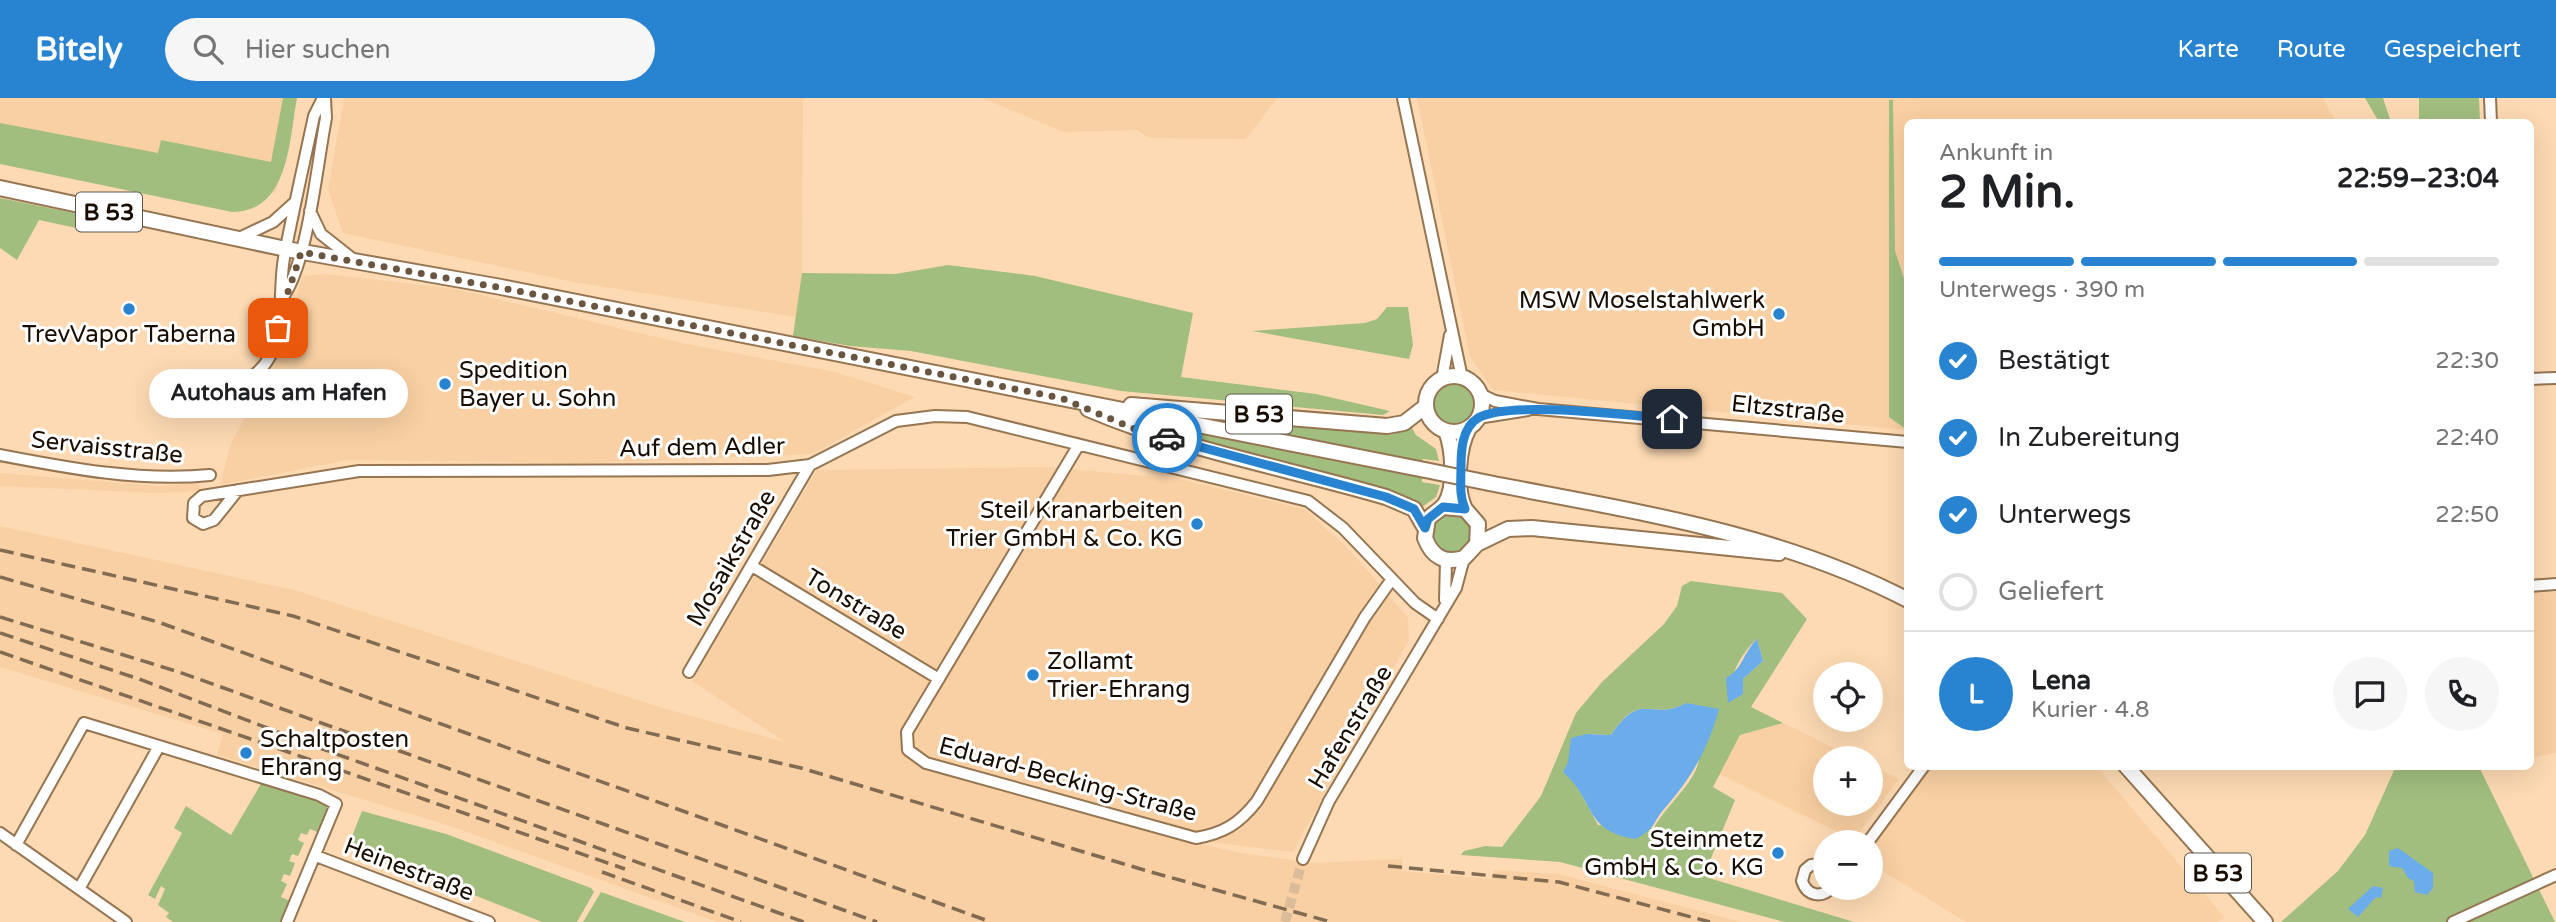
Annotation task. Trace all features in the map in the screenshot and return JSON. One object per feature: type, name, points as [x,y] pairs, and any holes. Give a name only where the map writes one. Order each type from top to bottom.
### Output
[{"type":"main road","name":"B 53","points":[[0,188],[301,252],[1084,402],[1698,524],[1807,556],[1904,598]]},
{"type":"main road","points":[[1442,379],[1462,378],[1476,387],[1480,394],[1482,406],[1461,447],[1461,500],[1478,524],[1477,544]]},
{"type":"main road","name":"B 53","points":[[1084,402],[1174,406],[1387,426],[1404,424],[1426,406],[1430,390],[1442,379]]},
{"type":"main road","name":"B 53","points":[[1061,398],[1135,429],[1386,497],[1414,509],[1425,528],[1429,548],[1446,560]]},
{"type":"main road","points":[[1426,406],[1432,421],[1446,431],[1457,432],[1473,423]]},
{"type":"main road","points":[[1425,528],[1428,519],[1443,507],[1450,492],[1451,475],[1446,431]]},
{"type":"main road","points":[[1443,507],[1465,509]]},
{"type":"main road","points":[[1446,560],[1464,558],[1477,544],[1508,529],[1532,528],[1807,556]]},
{"type":"main road","name":"B 53","points":[[2129,770],[2240,898],[2265,922]]},
{"type":"street","points":[[284,297],[282,272],[286,249],[314,116],[324,98]]},
{"type":"street","points":[[254,374],[261,369],[273,345],[284,297],[295,278],[326,118],[324,98]]},
{"type":"street","points":[[1403,98],[1462,378]]},
{"type":"street","points":[[2490,98],[2491,119]]},
{"type":"street","points":[[237,239],[273,222],[296,201]]},
{"type":"street","points":[[309,208],[321,234],[356,261]]},
{"type":"street","points":[[1442,379],[1451,332]]},
{"type":"street","points":[[2534,379],[2556,379]]},
{"type":"street","name":"Eltzstraße","points":[[1480,394],[1495,401],[1538,409],[1904,442]]},
{"type":"street","name":"Eltzstraße","points":[[1473,423],[1538,409]]},
{"type":"street","name":"Auf dem Adler","points":[[238,490],[359,471],[768,470],[810,465],[896,421],[935,416],[967,417],[1308,501],[1343,528],[1415,603],[1438,619]]},
{"type":"street","name":"Eduard-Becking-Straße","points":[[1079,446],[907,732],[908,750],[916,758],[1196,838],[1222,834],[1243,818],[1257,801],[1365,617],[1392,579]]},
{"type":"street","name":"Servaisstraße","points":[[0,455],[64,467],[178,478],[210,475]]},
{"type":"street","name":"Mosaikstraße","points":[[689,672],[810,465]]},
{"type":"street","name":"Hafenstraße","points":[[1303,859],[1329,802],[1456,588],[1464,558]]},
{"type":"street","name":"Hafenstraße","points":[[1438,619],[1447,595],[1446,560]]},
{"type":"street","name":"Tonstraße","points":[[751,566],[939,679]]},
{"type":"street","points":[[2534,586],[2556,584]]},
{"type":"street","points":[[16,845],[83,723],[319,795],[336,804],[290,921]]},
{"type":"street","points":[[79,889],[158,748]]},
{"type":"street","points":[[1877,830],[1921,770]]},
{"type":"street","points":[[0,834],[126,922]]},
{"type":"street","name":"Heinestraße","points":[[316,856],[489,922]]},
{"type":"street","points":[[1813,864],[1805,870],[1802,881],[1808,891],[1813,894]]},
{"type":"street","points":[[2453,922],[2556,875]]},
{"type":"shaded area","points":[[0,98],[293,98],[276,192],[242,207],[0,157]]},
{"type":"shaded area","points":[[344,98],[807,98],[803,99],[802,273],[796,317],[573,282],[343,233],[328,190]]},
{"type":"shaded area","points":[[982,98],[1277,98],[1246,139],[1149,138],[1137,130],[1064,132]]},
{"type":"shaded area","points":[[1417,98],[2323,98],[2334,119],[1904,119],[1904,430],[1493,390],[1470,357]]},
{"type":"shaded area","points":[[326,274],[456,289],[677,342],[835,372],[915,397],[813,454],[592,463],[348,460],[220,485],[230,446],[270,370],[303,276]]},
{"type":"shaded area","points":[[1047,467],[1179,479],[1304,509],[1349,549],[1408,618],[1409,640],[1293,852],[1162,836],[1242,853],[1311,863],[1402,859],[1403,871],[1491,879],[1494,870],[1558,874],[1742,922],[717,922],[450,826],[217,755],[223,734],[0,667],[0,526],[298,591],[666,709],[785,742],[692,681],[817,470]]},
{"type":"shaded area","points":[[0,473],[160,486],[199,483],[200,491],[158,493],[0,486]]},
{"type":"shaded area","points":[[2556,592],[2556,753],[2534,757],[2534,593]]},
{"type":"shaded area","points":[[1783,723],[1830,746],[1813,746],[1813,816],[1872,816],[1861,830],[1834,830],[1719,774],[1740,735]]},
{"type":"shaded area","points":[[1929,770],[2100,770],[2225,918],[2218,922],[1966,922],[1883,871],[1883,833]]},
{"type":"shaded area","points":[[1883,772],[1899,779],[1883,801]]},
{"type":"green space","points":[[283,98],[297,98],[283,171],[276,187],[265,200],[251,209],[232,212],[0,164],[0,123],[158,153],[161,140],[271,162]]},
{"type":"green space","points":[[2365,98],[2383,98],[2390,119],[2377,119]]},
{"type":"green space","points":[[2419,98],[2479,98],[2480,119],[2419,119]]},
{"type":"green space","points":[[1889,100],[1893,100],[1895,251],[1904,278],[1904,428],[1889,417]]},
{"type":"green space","points":[[0,198],[89,216],[86,230],[39,220],[17,260],[0,248]]},
{"type":"green space","points":[[948,265],[1035,276],[1193,313],[1181,377],[1316,394],[1390,411],[1383,415],[1121,391],[911,351],[850,346],[793,336],[802,273],[895,274]]},
{"type":"green space","points":[[1387,307],[1408,307],[1413,345],[1409,359],[1252,331],[1365,323],[1377,319]]},
{"type":"green space","points":[[1453,384],[1468,390],[1474,405],[1468,420],[1453,426],[1438,420],[1432,405],[1438,390]]},
{"type":"green space","points":[[1166,413],[1411,426],[1416,435],[1436,449],[1439,461],[1423,459],[1422,462]]},
{"type":"green space","points":[[1143,421],[1422,478],[1422,482],[1440,485],[1436,497],[1419,509],[1143,425]]},
{"type":"green space","points":[[1452,513],[1460,514],[1466,519],[1471,525],[1471,541],[1466,547],[1460,552],[1452,553],[1444,552],[1438,547],[1433,541],[1432,533],[1433,525],[1438,519],[1444,514]]},
{"type":"green space","points":[[1691,581],[1782,593],[1807,619],[1751,707],[1783,723],[1740,735],[1713,787],[1735,800],[1709,863],[1712,865],[1709,878],[1854,922],[1785,922],[1560,862],[1461,855],[1464,851],[1485,846],[1502,847],[1541,796],[1576,713],[1602,682],[1664,624],[1677,606],[1682,586]],"holes":[[[1757,639],[1763,661],[1743,679],[1728,702],[1736,668]],[[1686,703],[1699,752],[1697,767],[1687,785],[1654,828],[1598,825],[1574,781],[1563,772],[1587,734],[1611,735],[1622,721],[1639,709],[1663,710]]]},
{"type":"green space","points":[[2394,770],[2480,770],[2555,922],[2281,922],[2338,871],[2365,835]]},
{"type":"green space","points":[[262,782],[323,800],[328,810],[320,833],[310,829],[307,835],[301,833],[298,840],[304,843],[298,856],[292,854],[289,861],[295,863],[290,876],[284,874],[281,881],[287,884],[281,897],[292,902],[283,922],[173,922],[166,917],[169,913],[158,905],[165,889],[161,886],[155,899],[148,895],[182,833],[174,828],[186,806],[231,835]]},
{"type":"green space","points":[[362,811],[446,834],[591,888],[594,892],[577,922],[542,922],[441,882],[378,862],[370,854],[349,844]]},
{"type":"green space","points":[[601,892],[685,922],[583,922]]},
{"type":"water","points":[[1757,639],[1763,661],[1743,679],[1743,694],[1728,703],[1726,678],[1736,670]]},
{"type":"water","points":[[1686,703],[1719,709],[1710,737],[1691,774],[1643,835],[1636,839],[1607,829],[1598,822],[1581,794],[1563,772],[1568,762],[1571,738],[1587,734],[1611,735],[1622,721],[1639,709],[1663,710]]},
{"type":"water","points":[[2398,848],[2433,873],[2433,888],[2427,895],[2415,892],[2414,881],[2408,878],[2402,868],[2389,866],[2389,851]]},
{"type":"water","points":[[2373,886],[2383,888],[2381,898],[2376,897],[2358,917],[2348,909]]},
{"type":"tunnel","points":[[1285,922],[1303,859]]},
{"type":"railway","points":[[0,550],[293,616],[627,728],[801,768],[1151,872],[1331,922]]},
{"type":"railway","points":[[0,577],[158,622],[991,922]]},
{"type":"railway","points":[[0,617],[179,672],[877,922]]},
{"type":"railway","points":[[0,633],[139,679],[317,747],[804,922]]},
{"type":"railway","points":[[0,652],[625,869]]},
{"type":"railway","points":[[1388,866],[1559,882],[1710,922]]},
{"type":"railway","points":[[602,872],[741,922]]},
{"type":"way so far","points":[[278,328],[284,297],[295,278],[301,252],[502,288],[1061,398],[1135,429],[1167,438]]},
{"type":"place","name":"TrevVapor Taberna","points":[[129,309]]},
{"type":"place","name":"MSW Moselstahlwerk GmbH","points":[[1779,314]]},
{"type":"place","name":"Autohaus am Hafen","points":[[278,328]]},
{"type":"place","name":"Spedition Bayer u. Sohn","points":[[445,384]]},
{"type":"place","name":"Steil Kranarbeiten Trier GmbH & Co. KG","points":[[1197,524]]},
{"type":"place","name":"Zollamt Trier-Ehrang","points":[[1033,675]]},
{"type":"place","name":"Schaltposten Ehrang","points":[[246,753]]},
{"type":"place","name":"Steinmetz GmbH & Co. KG","points":[[1778,853]]},
{"type":"route","points":[[1167,438],[1386,497],[1414,509],[1419,513],[1425,528],[1428,519],[1443,507],[1465,509],[1461,500],[1461,447],[1464,436],[1478,418],[1538,409],[1672,419]]}]
